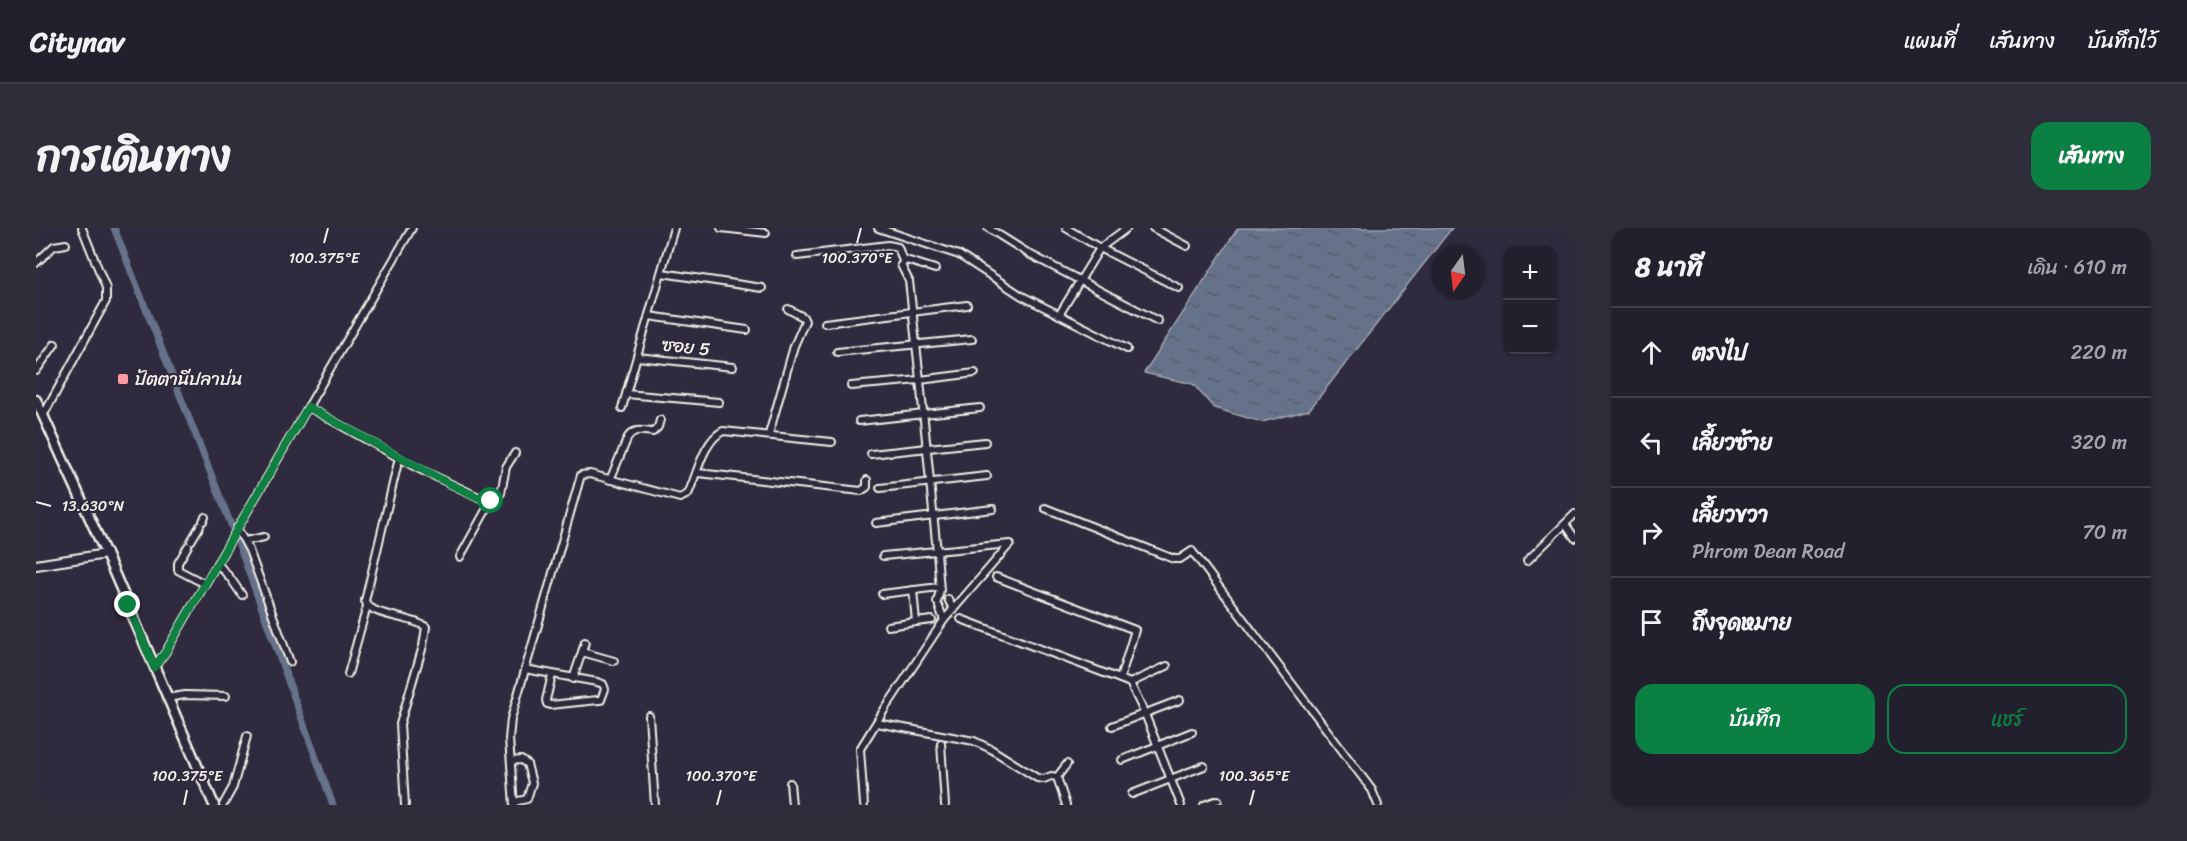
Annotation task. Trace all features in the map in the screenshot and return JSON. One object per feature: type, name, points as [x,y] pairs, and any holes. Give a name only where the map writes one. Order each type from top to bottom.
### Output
[{"type":"main road","points":[[36,400],[106,554],[214,805]]},
{"type":"street","points":[[43,416],[106,301],[106,288],[82,228]]},
{"type":"street","points":[[154,667],[165,653],[412,228]]},
{"type":"street","points":[[622,408],[674,228]]},
{"type":"street","points":[[721,228],[766,233]]},
{"type":"street","points":[[878,228],[959,255],[1001,284],[1127,349]]},
{"type":"street","points":[[988,228],[1080,281],[1158,321]]},
{"type":"street","points":[[1000,236],[1004,228]]},
{"type":"street","points":[[1066,228],[1179,288]]},
{"type":"street","points":[[1059,315],[1100,248],[1127,228]]},
{"type":"street","points":[[1153,228],[1187,246]]},
{"type":"street","points":[[36,263],[54,246],[66,244]]},
{"type":"street","points":[[797,256],[888,246],[898,248],[903,261],[902,269],[909,280],[943,592],[953,609]]},
{"type":"street","points":[[903,261],[912,261],[935,269]]},
{"type":"street","points":[[662,273],[762,288]]},
{"type":"street","points":[[825,323],[967,305]]},
{"type":"street","points":[[769,434],[794,346],[805,321],[803,317],[788,309]]},
{"type":"street","points":[[649,316],[747,330]]},
{"type":"street","points":[[837,352],[972,339]]},
{"type":"street","points":[[36,371],[55,344]]},
{"type":"street","name":"ซอย 5","points":[[637,357],[733,367]]},
{"type":"street","points":[[850,386],[975,373]]},
{"type":"street","points":[[626,394],[719,402]]},
{"type":"street","points":[[308,407],[399,458],[477,497],[491,501]]},
{"type":"street","points":[[859,421],[980,408]]},
{"type":"street","points":[[610,480],[632,432],[636,430],[654,432],[660,420]]},
{"type":"street","points":[[511,761],[521,760],[527,764],[532,783],[529,802],[514,803],[509,739],[511,719],[579,479],[584,473],[680,498],[688,494],[709,444],[715,435],[723,431],[832,442]]},
{"type":"street","points":[[871,454],[985,441]]},
{"type":"street","points":[[460,557],[491,501],[501,493],[506,467],[515,453]]},
{"type":"street","points":[[348,675],[367,606],[365,601],[399,458]]},
{"type":"street","points":[[698,473],[861,491],[867,487],[867,480]]},
{"type":"street","points":[[880,488],[987,476]]},
{"type":"street","points":[[1045,508],[1174,559],[1180,559],[1191,551],[1372,789],[1378,805]]},
{"type":"street","points":[[876,523],[993,509]]},
{"type":"street","points":[[1527,561],[1575,514]]},
{"type":"street","points":[[203,521],[178,563],[178,570],[205,584]]},
{"type":"street","points":[[1565,524],[1575,538]]},
{"type":"street","points":[[236,530],[245,541],[290,662]]},
{"type":"street","points":[[245,541],[264,537]]},
{"type":"street","points":[[864,805],[860,749],[944,620],[1010,544],[883,556]]},
{"type":"street","points":[[36,565],[106,554]]},
{"type":"street","points":[[217,563],[242,596]]},
{"type":"street","points":[[996,577],[1135,630],[1120,679]]},
{"type":"street","points":[[882,594],[913,590],[943,592]]},
{"type":"street","points":[[913,590],[916,622]]},
{"type":"street","points":[[943,592],[938,605],[944,620]]},
{"type":"street","points":[[367,606],[370,609],[426,627],[423,646],[400,724],[405,805]]},
{"type":"street","points":[[961,619],[1130,683],[1145,714],[1180,805]]},
{"type":"street","points":[[888,626],[932,621]]},
{"type":"street","points":[[573,679],[585,642]]},
{"type":"street","points":[[582,652],[614,661]]},
{"type":"street","points":[[1130,683],[1167,666]]},
{"type":"street","points":[[525,669],[603,684],[604,695],[601,700],[547,704],[552,675]]},
{"type":"street","points":[[167,698],[185,695],[226,696]]},
{"type":"street","points":[[1113,726],[1180,699]]},
{"type":"street","points":[[649,716],[655,805]]},
{"type":"street","points":[[877,723],[974,741],[1037,778],[1044,780],[1051,776],[1057,777]]},
{"type":"street","points":[[1122,760],[1192,732]]},
{"type":"street","points":[[223,805],[233,787],[247,736]]},
{"type":"street","points":[[941,743],[945,805]]},
{"type":"street","points":[[1057,777],[1067,764]]},
{"type":"street","points":[[1132,794],[1204,766]]},
{"type":"street","points":[[1057,777],[1066,805]]},
{"type":"street","points":[[790,783],[792,805]]},
{"type":"street","points":[[1204,805],[1218,800]]},
{"type":"water","points":[[1238,228],[1452,228],[1438,246],[1431,246],[1431,255],[1309,410],[1262,422],[1214,408],[1193,384],[1144,373]]},
{"type":"waterway","points":[[114,228],[239,545],[333,805]]},
{"type":"place","name":"ปัตตานีปลาบ่น","points":[[123,379]]},
{"type":"route","points":[[128,605],[154,667],[165,653],[308,407],[415,467],[477,497],[491,501]]}]
